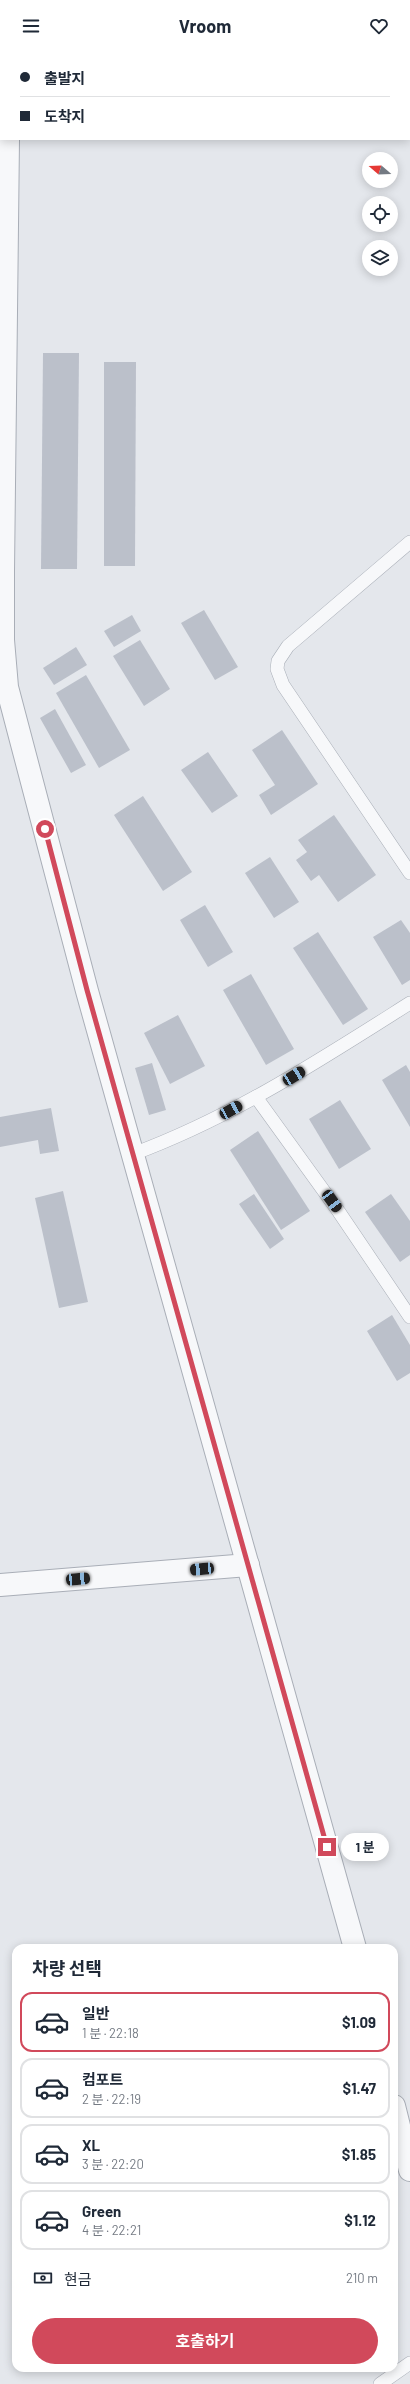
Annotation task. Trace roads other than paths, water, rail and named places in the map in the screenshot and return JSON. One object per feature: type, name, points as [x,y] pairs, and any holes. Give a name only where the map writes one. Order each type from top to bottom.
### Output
[{"type":"street","points":[[8,140],[3,571],[3,640],[7,687],[87,990],[354,1944]]},
{"type":"street","points":[[0,1585],[248,1565]]},
{"type":"street","points":[[398,2122],[410,2170]]},
{"type":"lane","points":[[410,542],[288,646],[278,661],[277,669],[283,685],[314,734],[410,873]]},
{"type":"lane","points":[[133,1154],[192,1131],[256,1097],[294,1076],[410,1003]]},
{"type":"lane","points":[[256,1097],[339,1212],[410,1317]]},
{"type":"lane","points":[[398,2371],[410,2363]]},
{"type":"lane","points":[[380,2384],[397,2372]]}]
